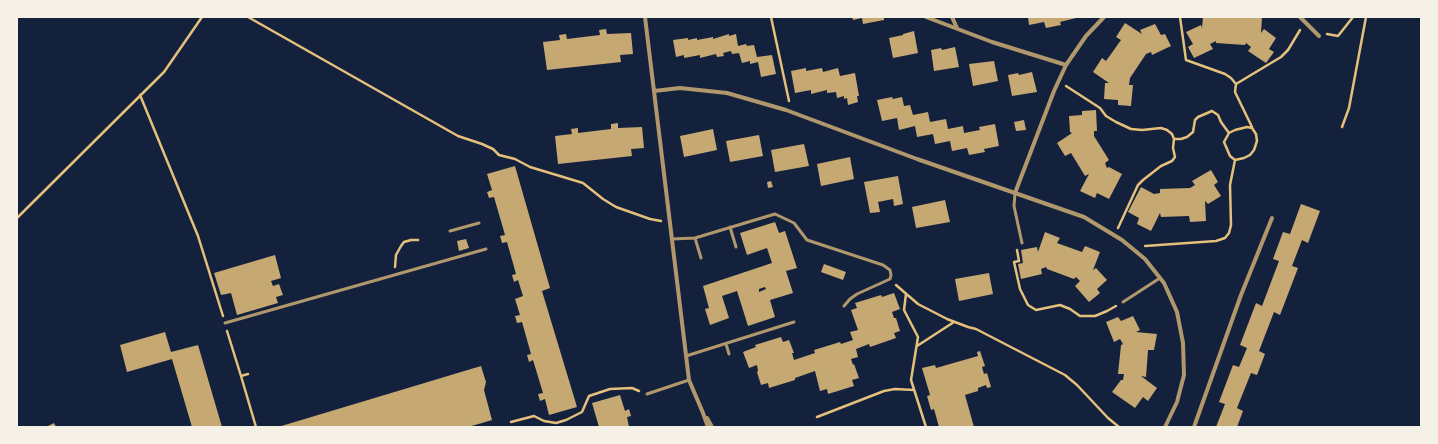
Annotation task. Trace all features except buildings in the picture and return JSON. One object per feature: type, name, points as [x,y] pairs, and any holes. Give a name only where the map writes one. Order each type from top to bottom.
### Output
[{"type":"street","points":[[645,17],[689,380],[708,427]]},
{"type":"street","points":[[926,17],[992,42],[1066,65]]},
{"type":"street","points":[[952,17],[957,28]]},
{"type":"street","points":[[1015,193],[1058,81],[1066,65],[1086,36],[1104,17]]},
{"type":"street","points":[[1300,17],[1319,36]]},
{"type":"street","points":[[654,91],[680,88],[727,93],[791,111],[917,159],[1084,217],[1114,235],[1145,259],[1164,283],[1177,312],[1183,343],[1184,375],[1177,402],[1165,427]]},
{"type":"street","points":[[1194,427],[1272,218]]},
{"type":"street","points":[[703,413],[712,427]]},
{"type":"lane","points":[[1015,193],[1014,206],[1022,243]]},
{"type":"lane","points":[[672,239],[695,238],[775,214],[794,223],[806,240],[883,265],[890,270],[892,275],[890,279],[857,294],[844,306]]},
{"type":"lane","points":[[450,231],[478,223]]},
{"type":"lane","points":[[730,227],[736,247]]},
{"type":"lane","points":[[695,238],[701,258]]},
{"type":"lane","points":[[225,323],[486,249]]},
{"type":"lane","points":[[1123,302],[1160,278]]},
{"type":"lane","points":[[686,356],[794,322]]},
{"type":"lane","points":[[726,344],[729,354]]},
{"type":"lane","points":[[647,394],[689,380]]},
{"type":"path","points":[[17,218],[164,72],[202,17]]},
{"type":"path","points":[[248,17],[458,136],[482,144],[493,149],[499,155],[514,159],[530,167],[583,183],[616,207],[650,219],[659,221],[670,220]]},
{"type":"path","points":[[771,17],[791,111]]},
{"type":"path","points":[[1180,17],[1186,60],[1231,78],[1236,84],[1235,92],[1256,134],[1254,150],[1250,155],[1235,160]]},
{"type":"path","points":[[1319,36],[1329,34],[1338,36],[1353,17]]},
{"type":"path","points":[[1342,127],[1349,108],[1366,17]]},
{"type":"path","points":[[1236,84],[1281,57],[1288,50],[1305,22]]},
{"type":"path","points":[[1058,81],[1086,98],[1100,108],[1106,116],[1123,126],[1137,129],[1161,128],[1167,130],[1174,138],[1173,148],[1175,157],[1172,161],[1162,166],[1138,185],[1114,235]]},
{"type":"path","points":[[140,95],[198,236],[256,427]]},
{"type":"path","points":[[1174,138],[1187,137],[1193,132],[1195,120],[1198,117],[1212,111],[1218,115],[1229,133]]},
{"type":"path","points":[[1235,160],[1230,156],[1224,142],[1229,133],[1241,128],[1252,128]]},
{"type":"path","points":[[1131,248],[1216,241],[1225,238],[1229,233],[1231,225],[1230,185],[1235,160]]},
{"type":"path","points":[[396,274],[395,260],[397,251],[404,242],[418,240]]},
{"type":"path","points":[[1022,243],[1016,247],[1019,261],[1014,262],[1023,294],[1028,305],[1036,310],[1060,305],[1070,309],[1080,316],[1095,316],[1123,302]]},
{"type":"path","points":[[890,279],[918,304],[954,322],[976,329],[1065,375],[1119,427]]},
{"type":"path","points":[[906,294],[904,310],[918,337],[911,380],[926,427]]},
{"type":"path","points":[[916,346],[954,322]]},
{"type":"path","points":[[241,376],[248,374]]},
{"type":"path","points":[[511,422],[534,416],[544,421],[556,423],[566,420],[582,412],[590,396],[610,389],[632,388],[647,394]]},
{"type":"path","points":[[817,417],[884,391],[895,389],[914,390]]}]
